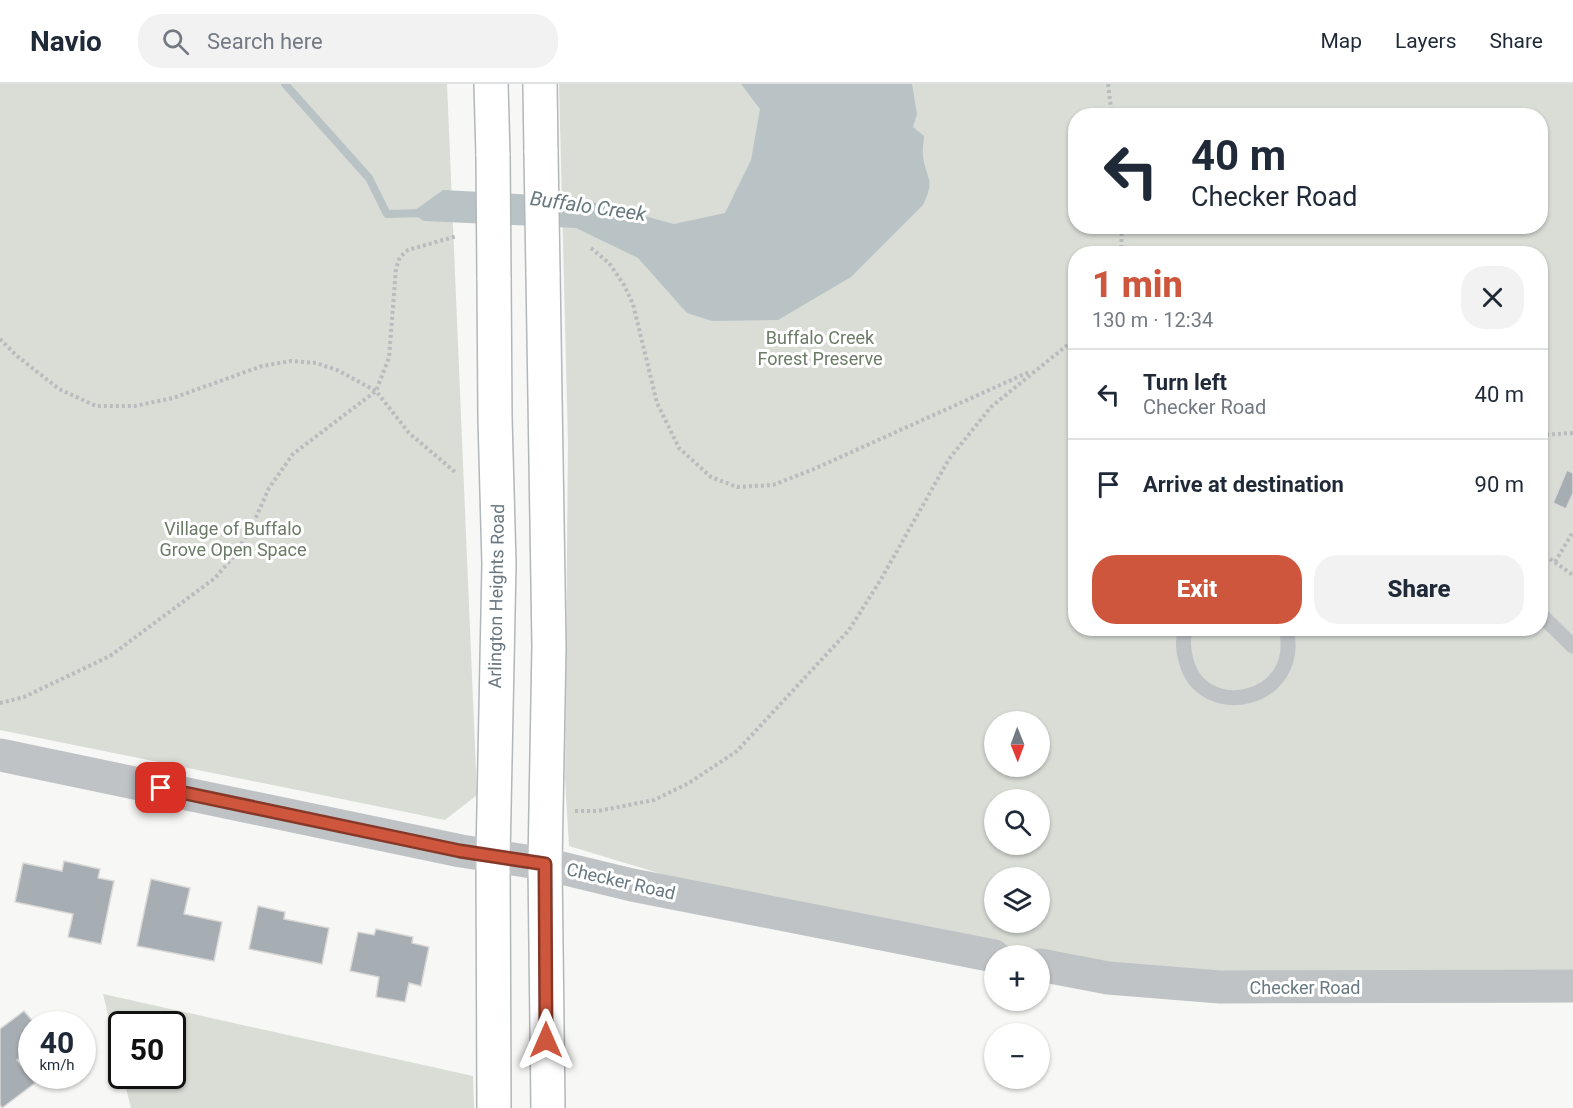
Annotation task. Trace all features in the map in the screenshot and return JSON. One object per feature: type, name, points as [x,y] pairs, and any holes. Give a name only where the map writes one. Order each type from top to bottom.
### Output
[{"type":"main road","name":"Arlington Heights Road","points":[[491,84],[499,564],[493,857],[494,1108]]},
{"type":"main road","points":[[540,84],[549,646],[545,864],[548,1108]]},
{"type":"street","name":"Checker Road","points":[[0,755],[493,857],[545,864],[643,887],[984,954]]},
{"type":"street","name":"Checker Road","points":[[1050,967],[1108,978],[1220,987],[1573,986]]},
{"type":"lane","points":[[1548,622],[1573,646]]},
{"type":"lane","points":[[1185,636],[1183,649],[1187,666],[1196,681],[1210,692],[1227,698],[1242,698],[1257,694],[1270,686],[1281,674],[1287,660],[1287,636]]},
{"type":"path","points":[[1109,87],[1111,108]]},
{"type":"path","points":[[0,703],[24,697],[110,656],[215,578],[235,555],[253,524],[269,488],[293,454],[376,392],[389,358],[396,268],[400,257],[408,250],[457,236]]},
{"type":"path","points":[[591,248],[609,263],[624,285],[633,304],[657,402],[679,447],[711,477],[737,487],[773,485],[814,469],[1035,370]]},
{"type":"path","points":[[0,339],[17,356],[59,389],[96,406],[135,406],[173,398],[262,366],[291,361],[316,363],[337,370],[376,392],[409,433],[455,472]]},
{"type":"path","points":[[572,811],[598,811],[654,800],[689,783],[737,751],[849,630],[880,581],[949,459],[990,407],[1068,344]]},
{"type":"path","points":[[1548,435],[1573,433]]},
{"type":"path","points":[[1555,562],[1573,532]]},
{"type":"path","points":[[1548,557],[1573,575]]},
{"type":"green space","name":"Village of Buffalo Grove Open Space","points":[[0,84],[447,84],[477,795],[445,820],[0,730]]},
{"type":"green space","name":"Buffalo Creek Forest Preserve","points":[[559,84],[1573,84],[1573,973],[1275,975],[1062,959],[1050,957],[1050,945],[992,945],[711,889],[569,846],[565,779],[568,442]]},
{"type":"green space","points":[[103,994],[180,1011],[108,1011],[108,1015]]},
{"type":"green space","points":[[186,1012],[473,1076],[474,1108],[131,1108],[126,1089],[186,1089]]},
{"type":"water","points":[[741,84],[912,84],[917,114],[913,127],[924,136],[924,164],[930,184],[923,205],[851,277],[778,320],[712,321],[687,313],[638,258],[576,228],[424,221],[411,213],[443,190],[574,197],[674,224],[725,213],[751,160],[760,109]]},
{"type":"building","points":[[1567,470],[1573,473],[1573,493],[1566,509],[1553,503]]},
{"type":"building","points":[[64,861],[100,869],[98,878],[114,881],[101,944],[68,937],[73,914],[15,902],[23,863],[62,871]]},
{"type":"building","points":[[151,879],[190,888],[184,914],[222,922],[214,961],[137,946]]},
{"type":"building","points":[[258,906],[285,912],[284,919],[329,928],[322,964],[249,949]]},
{"type":"building","points":[[376,929],[413,937],[412,943],[429,947],[421,986],[409,983],[405,1002],[376,997],[379,977],[350,971],[358,932],[374,935]]},
{"type":"building","points":[[18,1016],[18,1089],[27,1089],[2,1108],[0,1105],[0,1029]]},
{"type":"waterway","name":"Buffalo Creek","points":[[285,84],[369,178],[387,214],[421,213]]},
{"type":"route","points":[[161,788],[460,851],[545,864],[546,1040]]}]
